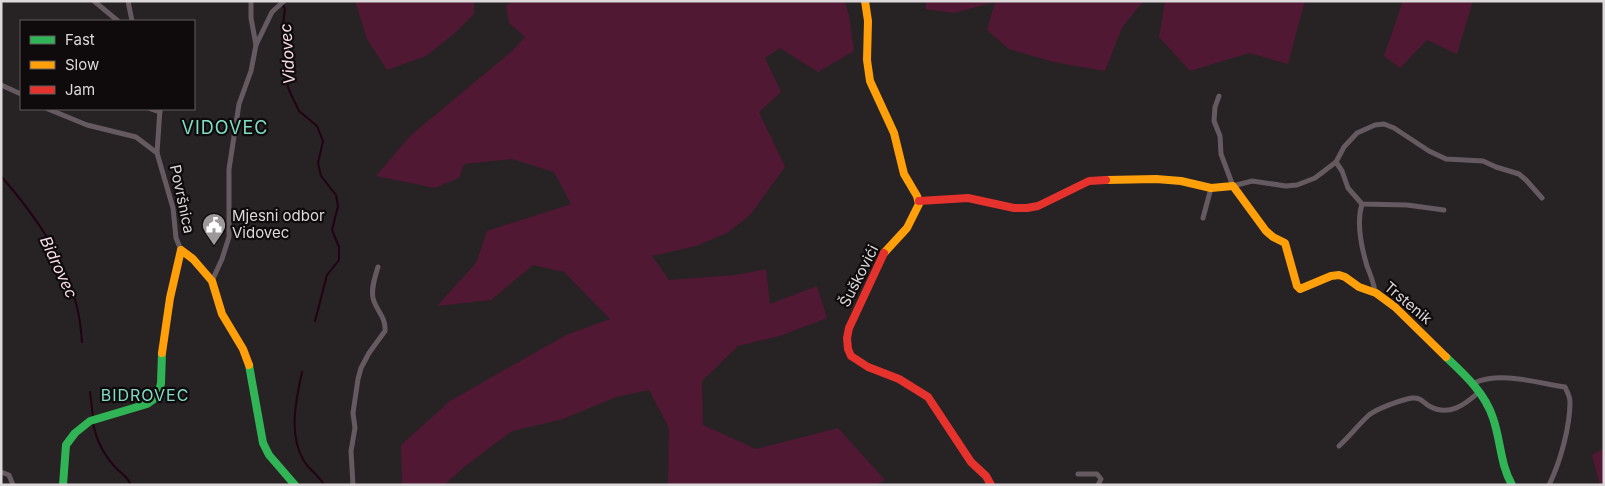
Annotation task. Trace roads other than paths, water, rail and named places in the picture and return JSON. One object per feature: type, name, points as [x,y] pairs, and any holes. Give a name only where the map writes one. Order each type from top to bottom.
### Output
[{"type":"street","points":[[94,1],[117,20]]},
{"type":"street","points":[[128,1],[132,20]]},
{"type":"street","points":[[250,1],[256,45]]},
{"type":"street","points":[[865,1],[868,30],[866,62],[870,80],[894,134],[904,173],[919,201],[968,198],[1014,208],[1027,208],[1038,206],[1088,182],[1156,179],[1212,188],[1233,186],[1252,181],[1286,186],[1302,184],[1315,178],[1336,162],[1344,147],[1357,133],[1375,125],[1384,124],[1394,128],[1430,151],[1446,158],[1482,161],[1496,168],[1514,172],[1526,180],[1542,198]]},
{"type":"street","points":[[283,2],[272,12],[256,45],[251,71],[239,104],[229,169],[229,236],[222,259],[212,281],[222,314],[243,349],[251,370],[263,443],[269,455],[296,485]]},
{"type":"street","points":[[1,84],[20,94]]},
{"type":"street","name":"Trstenik","points":[[1219,96],[1215,107],[1214,121],[1220,136],[1221,154],[1233,186],[1269,234],[1273,238],[1280,239],[1285,243],[1297,286],[1300,289],[1307,287],[1337,274],[1360,288],[1375,292],[1408,318],[1480,391],[1495,420],[1501,464],[1505,475],[1512,485]]},
{"type":"street","points":[[50,110],[87,125],[136,137],[157,153]]},
{"type":"street","name":"Površnica","points":[[160,110],[157,153],[173,208],[176,238],[181,250],[212,281]]},
{"type":"street","points":[[1336,162],[1342,171],[1348,188],[1362,204],[1408,205],[1444,210]]},
{"type":"street","points":[[1203,218],[1212,188]]},
{"type":"street","name":"Šuškovići","points":[[919,201],[906,228],[884,252],[849,328],[847,338],[848,349],[851,356],[862,363],[899,379],[928,397],[955,435],[971,462],[986,476],[991,485]]},
{"type":"street","points":[[1362,204],[1360,237],[1375,292]]},
{"type":"street","points":[[63,485],[66,445],[75,433],[90,421],[147,404],[158,396],[169,308],[181,250]]},
{"type":"street","points":[[353,485],[351,450],[355,428],[353,412],[358,379],[361,368],[369,353],[386,331],[385,320],[372,297],[378,267]]},
{"type":"street","points":[[1474,384],[1490,378],[1506,378],[1565,387],[1570,402],[1564,439],[1556,470],[1548,485]]},
{"type":"street","points":[[1339,446],[1370,415],[1381,408],[1414,397],[1429,406],[1448,412],[1466,404],[1480,391]]},
{"type":"street","points":[[1,472],[9,475],[13,485]]},
{"type":"street","points":[[1078,474],[1098,474],[1101,479],[1098,485]]},
{"type":"waterway","name":"Vidovec","points":[[282,3],[285,9],[282,31],[288,53],[289,68],[286,79],[289,90],[299,111],[317,126],[323,141],[318,163],[321,176],[336,195],[338,206],[332,230],[339,247],[339,260],[327,275],[315,321]]},
{"type":"waterway","name":"Bidrovec","points":[[1,176],[25,205],[47,237],[65,271],[77,307],[82,342]]},
{"type":"waterway","name":"Vidovec","points":[[302,372],[295,417],[296,440],[304,461],[324,485]]},
{"type":"waterway","name":"Bidrovec","points":[[90,392],[93,417]]},
{"type":"waterway","name":"Bidrovec","points":[[93,422],[96,436],[105,454],[131,485]]},
{"type":"place","name":"Mjesni odbor Vidovec","points":[[214,246]]},
{"type":"district","name":"VIDOVEC","points":[[225,128]]},
{"type":"district","name":"BIDROVEC","points":[[145,395]]}]
